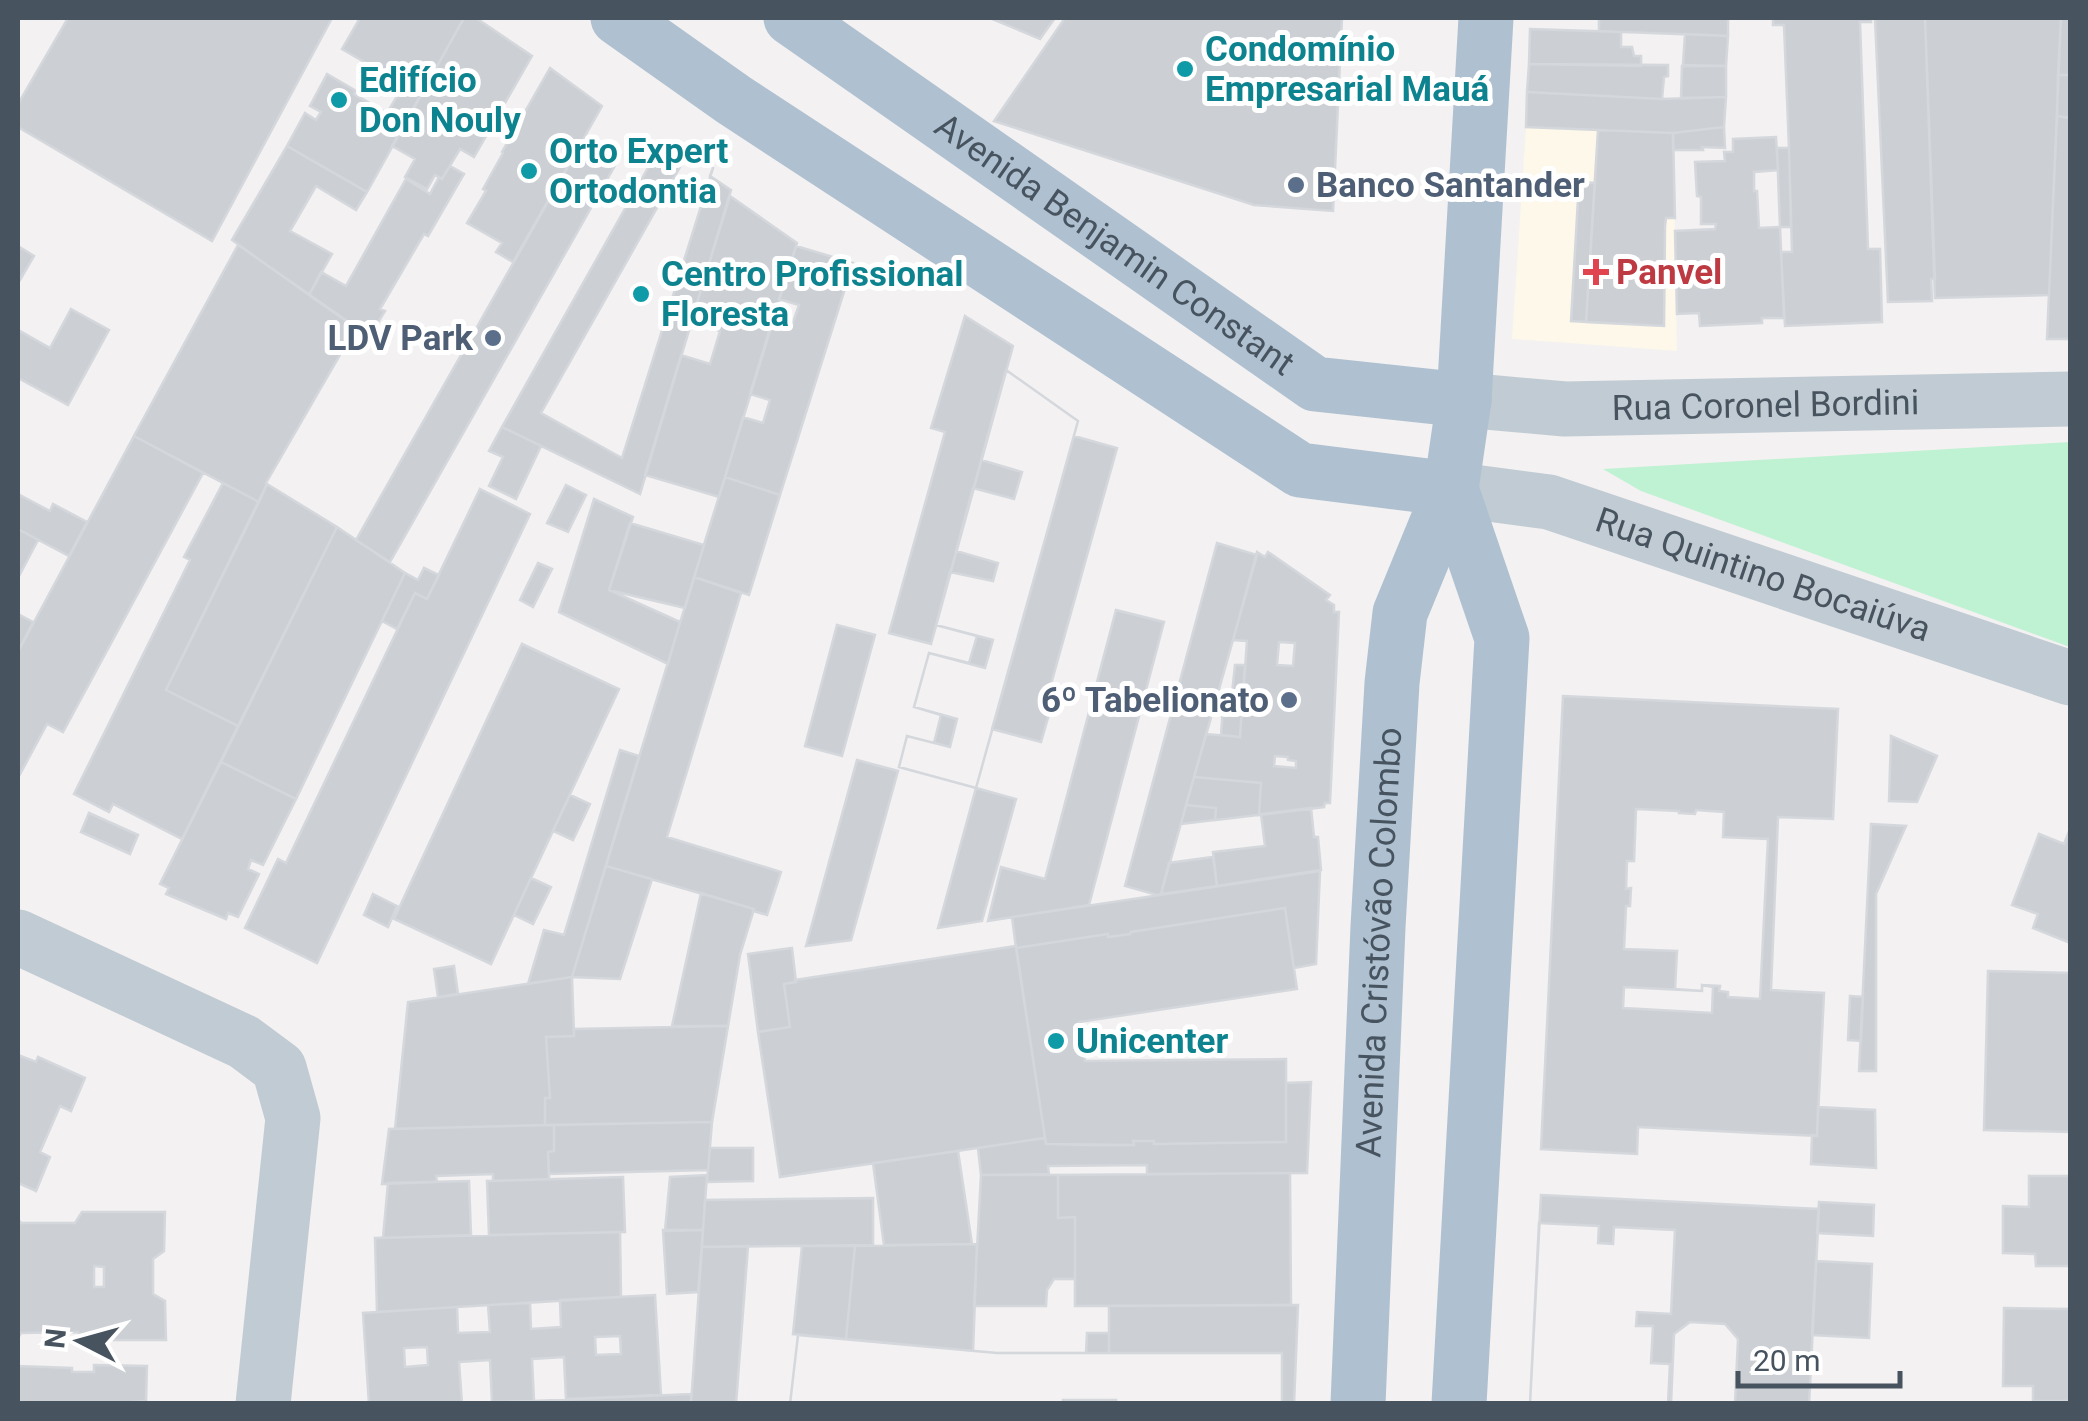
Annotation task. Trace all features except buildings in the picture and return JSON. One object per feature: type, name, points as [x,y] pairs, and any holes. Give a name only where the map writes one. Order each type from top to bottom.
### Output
[{"type":"main road","points":[[618,18],[734,100],[1300,470],[1451,489]]},
{"type":"main road","name":"Avenida Benjamin Constant","points":[[791,18],[1315,384],[1464,400]]},
{"type":"main road","name":"Avenida Cristóvão Colombo","points":[[1358,1404],[1378,927],[1396,648],[1400,613],[1451,489],[1464,400],[1486,18]]},
{"type":"main road","name":"Avenida Cristóvão Colombo","points":[[1451,489],[1502,638],[1459,1404]]},
{"type":"street","name":"Rua Coronel Bordini","points":[[1464,400],[1564,410],[2070,399]]},
{"type":"street","name":"Rua Quintino Bocaiúva","points":[[1451,489],[1550,502],[2070,678]]},
{"type":"street","points":[[18,936],[244,1042],[279,1068],[292,1118],[263,1404]]},
{"type":"shaded area","name":"Panvel","points":[[1526,127],[1673,133],[1677,351],[1512,339]]},
{"type":"green space","points":[[2070,442],[2070,647],[1641,491],[1603,469]]},
{"type":"place","name":"Condomínio Empresarial Mauá","points":[[1185,69]]},
{"type":"place","name":"Edifício Don Nouly","points":[[339,100]]},
{"type":"place","name":"Orto Expert Ortodontia","points":[[529,171]]},
{"type":"place","name":"Banco Santander","points":[[1296,185]]},
{"type":"place","name":"Panvel","points":[[1596,272]]},
{"type":"place","name":"Centro Profissional Floresta","points":[[641,294]]},
{"type":"place","name":"LDV Park","points":[[493,338]]},
{"type":"place","name":"6º Tabelionato","points":[[1289,700]]},
{"type":"place","name":"Unicenter","points":[[1056,1041]]}]
